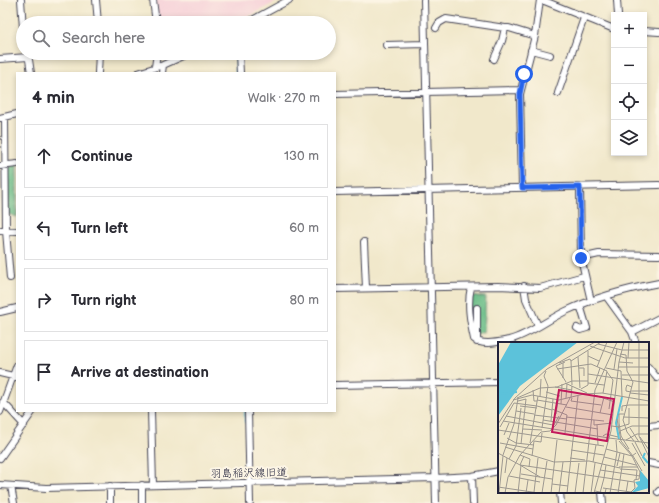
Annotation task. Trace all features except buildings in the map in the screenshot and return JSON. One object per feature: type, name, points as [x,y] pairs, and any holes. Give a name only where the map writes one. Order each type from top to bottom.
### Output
[{"type":"street","points":[[21,0],[22,16]]},
{"type":"street","points":[[96,0],[97,16]]},
{"type":"street","points":[[153,0],[155,16]]},
{"type":"street","points":[[260,16],[289,0]]},
{"type":"street","points":[[424,0],[436,503]]},
{"type":"street","points":[[522,188],[520,90],[535,36],[541,0],[611,28]]},
{"type":"street","points":[[617,0],[618,12]]},
{"type":"street","points":[[558,93],[584,18]]},
{"type":"street","points":[[436,28],[439,23],[446,20],[509,28],[535,36]]},
{"type":"street","points":[[494,59],[502,41],[505,28]]},
{"type":"street","points":[[647,31],[659,32]]},
{"type":"street","points":[[386,45],[426,44]]},
{"type":"street","points":[[531,50],[550,56]]},
{"type":"street","points":[[0,59],[16,57]]},
{"type":"street","points":[[29,60],[31,72]]},
{"type":"street","points":[[98,72],[99,60]]},
{"type":"street","points":[[155,67],[156,60]]},
{"type":"street","points":[[142,72],[174,60]]},
{"type":"street","points":[[239,60],[240,72]]},
{"type":"street","points":[[162,72],[163,65]]},
{"type":"street","points":[[336,94],[520,90]]},
{"type":"street","points":[[10,278],[3,230],[3,117],[16,114]]},
{"type":"street","points":[[3,166],[16,164]]},
{"type":"street","points":[[336,192],[659,185]]},
{"type":"street","points":[[580,187],[581,258],[591,301]]},
{"type":"street","points":[[3,230],[16,231]]},
{"type":"street","points":[[364,242],[366,288]]},
{"type":"street","points":[[581,258],[599,254],[659,255]]},
{"type":"street","points":[[336,289],[431,286],[524,286],[540,288],[584,276]]},
{"type":"street","points":[[477,342],[518,340],[538,326],[580,305],[606,296],[659,283]]},
{"type":"street","points":[[524,286],[526,299],[538,326]]},
{"type":"street","points":[[470,287],[470,315],[474,339],[477,342]]},
{"type":"street","points":[[606,296],[632,332],[636,342]]},
{"type":"street","points":[[577,328],[580,330],[587,328],[580,305]]},
{"type":"street","points":[[0,312],[16,308]]},
{"type":"street","points":[[477,342],[478,308]]},
{"type":"street","points":[[632,332],[659,318]]},
{"type":"street","points":[[649,370],[657,378],[659,377]]},
{"type":"street","points":[[0,373],[15,376],[0,412]]},
{"type":"street","points":[[336,385],[498,382]]},
{"type":"street","points":[[3,402],[24,425]]},
{"type":"street","points":[[0,458],[32,412]]},
{"type":"street","points":[[151,412],[153,485]]},
{"type":"street","points":[[248,412],[250,503]]},
{"type":"street","points":[[649,426],[659,425]]},
{"type":"street","points":[[649,463],[659,466]]},
{"type":"street","name":"羽島稲沢線旧道","points":[[0,485],[46,488],[435,478],[472,476],[498,471]]},
{"type":"street","points":[[472,476],[473,503]]},
{"type":"street","points":[[142,485],[142,503]]},
{"type":"street","points":[[11,486],[14,503]]},
{"type":"street","points":[[110,486],[110,503]]},
{"type":"street","points":[[560,493],[561,503]]},
{"type":"street","points":[[602,493],[603,503]]},
{"type":"shaded area","points":[[155,0],[280,0],[249,16],[158,16]]},
{"type":"green space","points":[[16,164],[16,217],[8,214],[8,168]]},
{"type":"green space","points":[[469,296],[486,297],[484,331],[477,334],[471,328]]},
{"type":"waterway","points":[[236,60],[236,72]]},
{"type":"waterway","points":[[245,412],[245,422]]},
{"type":"route","points":[[524,74],[520,94],[522,188],[580,187],[581,258]]}]
